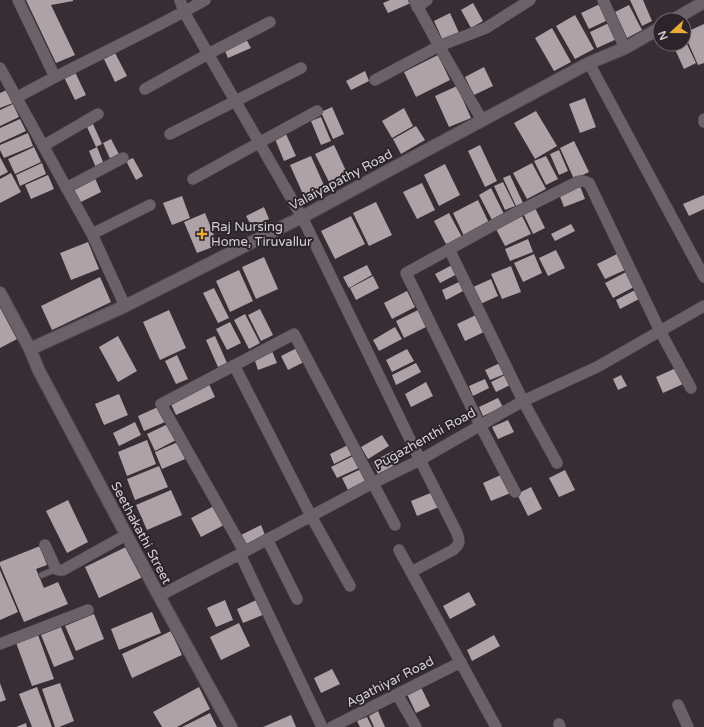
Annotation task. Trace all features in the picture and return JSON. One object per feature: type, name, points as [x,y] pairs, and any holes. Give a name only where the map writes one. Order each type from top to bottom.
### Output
[{"type":"main road","points":[[688,12],[704,3]]},
{"type":"main road","name":"Valaiyapathy Road","points":[[30,349],[125,306],[302,217],[589,63],[625,48],[652,33]]},
{"type":"main road","name":"Seethakathi Street","points":[[0,293],[30,349],[39,371],[126,535],[231,727]]},
{"type":"street","points":[[18,0],[55,76]]},
{"type":"street","points":[[180,0],[184,12],[302,217],[420,460],[458,533],[460,540],[458,545],[453,550],[411,572]]},
{"type":"street","points":[[16,98],[55,76],[184,12],[205,0]]},
{"type":"street","points":[[427,0],[416,4],[482,120]]},
{"type":"street","points":[[375,80],[439,46],[486,28],[530,0]]},
{"type":"street","points":[[603,0],[625,48]]},
{"type":"street","points":[[145,89],[270,22]]},
{"type":"street","points":[[589,63],[704,277]]},
{"type":"street","points":[[0,68],[92,234],[125,306]]},
{"type":"street","points":[[170,134],[301,68]]},
{"type":"street","points":[[193,179],[317,111]]},
{"type":"street","points":[[43,146],[98,114]]},
{"type":"street","points":[[66,188],[123,158]]},
{"type":"street","points":[[515,492],[480,425],[406,274],[521,210],[577,182],[583,181],[589,183],[660,331],[692,388]]},
{"type":"street","points":[[92,234],[150,206]]},
{"type":"street","points":[[449,249],[523,401],[556,464]]},
{"type":"street","name":"Pugazhenthi Road","points":[[159,596],[373,483],[420,460],[523,401],[597,367],[704,306]]},
{"type":"street","points":[[322,727],[242,552],[161,404],[294,334],[395,525]]},
{"type":"street","points":[[234,366],[311,516],[350,586]]},
{"type":"street","points":[[46,545],[56,569],[63,570],[126,535]]},
{"type":"street","points":[[267,539],[297,599]]},
{"type":"street","points":[[399,550],[496,727]]},
{"type":"street","points":[[0,644],[88,610]]},
{"type":"street","name":"Agathiyar Road","points":[[332,727],[460,662]]},
{"type":"street","points":[[397,694],[416,727]]},
{"type":"street","points":[[678,705],[688,727]]},
{"type":"lane","points":[[42,575],[56,569]]},
{"type":"building","points":[[26,0],[73,0],[51,5],[75,55],[56,63]]},
{"type":"building","points":[[390,0],[410,0],[411,3],[388,13],[383,3]]},
{"type":"building","points":[[630,0],[643,0],[652,21],[642,26]]},
{"type":"building","points":[[473,3],[483,21],[471,28],[461,10]]},
{"type":"building","points":[[600,4],[608,20],[589,29],[581,13]]},
{"type":"building","points":[[629,5],[642,30],[627,38],[615,12]]},
{"type":"building","points":[[450,13],[460,35],[444,43],[434,21]]},
{"type":"building","points":[[575,15],[594,49],[575,59],[556,26]]},
{"type":"building","points":[[611,22],[619,38],[597,48],[590,32]]},
{"type":"building","points":[[704,24],[704,63],[698,65],[692,51],[692,29]]},
{"type":"building","points":[[552,28],[571,62],[554,71],[535,38]]},
{"type":"building","points":[[246,39],[251,48],[228,58],[224,49]]},
{"type":"building","points":[[114,51],[127,76],[115,82],[103,57]]},
{"type":"building","points":[[676,52],[691,52],[696,63],[684,69]]},
{"type":"building","points":[[438,55],[450,80],[416,97],[404,72]]},
{"type":"building","points":[[484,67],[493,86],[474,95],[465,77]]},
{"type":"building","points":[[365,71],[369,81],[351,90],[346,81]]},
{"type":"building","points":[[75,72],[86,95],[75,100],[64,77]]},
{"type":"building","points":[[457,86],[471,118],[449,127],[435,96]]},
{"type":"building","points":[[7,90],[13,103],[0,108],[0,93]]},
{"type":"building","points":[[585,98],[596,127],[580,133],[569,104]]},
{"type":"building","points":[[13,104],[19,117],[0,126],[0,110]]},
{"type":"building","points":[[332,107],[344,134],[333,139],[321,112]]},
{"type":"building","points":[[404,108],[413,126],[392,138],[382,121]]},
{"type":"building","points":[[536,111],[557,146],[535,159],[514,123]]},
{"type":"building","points":[[321,117],[331,141],[321,145],[311,121]]},
{"type":"building","points":[[20,119],[26,131],[0,143],[0,128]]},
{"type":"building","points":[[93,124],[102,144],[96,147],[87,127]]},
{"type":"building","points":[[416,126],[425,140],[401,154],[393,139]]},
{"type":"building","points":[[28,133],[33,146],[4,158],[0,150],[0,145]]},
{"type":"building","points":[[286,134],[296,156],[284,161],[275,139]]},
{"type":"building","points":[[111,139],[121,158],[112,163],[103,143]]},
{"type":"building","points":[[574,141],[589,172],[574,179],[560,148]]},
{"type":"building","points":[[334,145],[347,173],[329,182],[315,154]]},
{"type":"building","points":[[480,145],[497,181],[485,187],[468,151]]},
{"type":"building","points":[[34,147],[41,162],[15,174],[8,159]]},
{"type":"building","points":[[97,147],[105,167],[97,170],[89,151]]},
{"type":"building","points":[[559,150],[568,171],[559,175],[550,154]]},
{"type":"building","points":[[311,156],[327,192],[306,201],[290,165]]},
{"type":"building","points":[[546,156],[558,179],[546,185],[534,161]]},
{"type":"building","points":[[0,157],[8,172],[0,176]]},
{"type":"building","points":[[133,158],[143,176],[136,180],[126,161]]},
{"type":"building","points":[[42,163],[46,174],[20,186],[16,175]]},
{"type":"building","points":[[532,163],[546,189],[527,199],[513,173]]},
{"type":"building","points":[[445,164],[460,195],[439,206],[424,175]]},
{"type":"building","points":[[11,173],[21,192],[0,203],[0,179]]},
{"type":"building","points":[[48,175],[54,189],[31,199],[25,185]]},
{"type":"building","points":[[510,175],[523,203],[516,206],[503,178]]},
{"type":"building","points":[[94,176],[101,192],[79,203],[72,187]]},
{"type":"building","points":[[503,182],[515,206],[505,210],[494,186]]},
{"type":"building","points":[[422,183],[435,210],[417,219],[403,192]]},
{"type":"building","points":[[580,186],[585,199],[564,207],[559,194]]},
{"type":"building","points":[[491,188],[504,214],[492,220],[479,195]]},
{"type":"building","points":[[704,195],[704,209],[689,216],[683,204]]},
{"type":"building","points":[[182,196],[190,218],[172,225],[163,203]]},
{"type":"building","points":[[478,200],[489,223],[464,236],[453,213]]},
{"type":"building","points":[[376,202],[392,235],[369,246],[353,213]]},
{"type":"building","points":[[264,207],[269,219],[252,227],[246,216]]},
{"type":"building","points":[[535,208],[545,228],[533,234],[523,213]]},
{"type":"building","points":[[205,213],[218,245],[197,253],[184,222]]},
{"type":"building","points":[[449,213],[463,239],[448,248],[434,221]]},
{"type":"building","points":[[351,216],[365,244],[335,259],[321,231]]},
{"type":"building","points":[[522,216],[531,234],[505,246],[496,229]]},
{"type":"building","points":[[571,224],[575,231],[555,241],[551,234]]},
{"type":"building","points":[[528,239],[533,252],[510,261],[505,249]]},
{"type":"building","points":[[88,242],[99,269],[71,280],[60,253]]},
{"type":"building","points":[[556,250],[565,268],[548,276],[539,258]]},
{"type":"building","points":[[534,254],[542,273],[523,282],[514,263]]},
{"type":"building","points":[[617,254],[625,270],[605,279],[597,264]]},
{"type":"building","points":[[264,257],[278,289],[256,299],[242,267]]},
{"type":"building","points":[[454,264],[459,273],[440,283],[435,274]]},
{"type":"building","points":[[367,265],[372,275],[349,288],[343,277]]},
{"type":"building","points":[[511,266],[521,292],[502,299],[491,274]]},
{"type":"building","points":[[239,270],[253,301],[230,312],[216,281]]},
{"type":"building","points":[[626,272],[634,287],[613,298],[605,283]]},
{"type":"building","points":[[373,276],[379,288],[356,300],[350,288]]},
{"type":"building","points":[[100,277],[111,302],[52,330],[41,306]]},
{"type":"building","points":[[491,279],[498,296],[478,305],[471,288]]},
{"type":"building","points":[[461,281],[465,290],[446,300],[442,290]]},
{"type":"building","points":[[214,288],[229,318],[218,323],[203,293]]},
{"type":"building","points":[[635,290],[639,299],[620,309],[616,300]]},
{"type":"building","points":[[407,291],[415,307],[392,319],[384,303]]},
{"type":"building","points":[[0,303],[19,338],[0,348]]},
{"type":"building","points":[[260,309],[273,335],[261,341],[248,315]]},
{"type":"building","points":[[169,310],[186,348],[160,360],[143,322]]},
{"type":"building","points":[[418,310],[426,327],[404,338],[396,321]]},
{"type":"building","points":[[245,314],[260,343],[249,349],[234,320]]},
{"type":"building","points":[[476,315],[484,332],[465,341],[457,324]]},
{"type":"building","points":[[230,322],[241,343],[227,350],[216,329]]},
{"type":"building","points":[[395,327],[402,339],[379,351],[373,340]]},
{"type":"building","points":[[118,336],[137,371],[118,382],[99,347]]},
{"type":"building","points":[[215,336],[227,363],[218,367],[206,340]]},
{"type":"building","points":[[299,347],[306,361],[288,370],[281,356]]},
{"type":"building","points":[[407,349],[414,361],[392,372],[386,360]]},
{"type":"building","points":[[272,351],[277,363],[258,370],[254,358]]},
{"type":"building","points":[[177,355],[188,379],[176,384],[165,361]]},
{"type":"building","points":[[416,363],[421,372],[396,385],[392,375]]},
{"type":"building","points":[[500,363],[505,374],[490,380],[485,370]]},
{"type":"building","points":[[676,368],[683,384],[663,393],[656,377]]},
{"type":"building","points":[[507,374],[512,384],[496,392],[491,382]]},
{"type":"building","points":[[621,375],[627,386],[618,390],[613,379]]},
{"type":"building","points":[[485,379],[489,388],[473,396],[469,386]]},
{"type":"building","points":[[426,382],[433,396],[411,407],[405,394]]},
{"type":"building","points":[[209,384],[215,397],[176,415],[170,402]]},
{"type":"building","points":[[119,394],[128,415],[104,425],[95,404]]},
{"type":"building","points":[[498,398],[503,407],[483,416],[479,407]]},
{"type":"building","points":[[158,407],[165,422],[144,431],[138,416]]},
{"type":"building","points":[[508,420],[514,432],[498,439],[492,427]]},
{"type":"building","points":[[135,422],[141,435],[119,446],[113,433]]},
{"type":"building","points":[[168,424],[176,440],[155,451],[147,434]]},
{"type":"building","points":[[382,435],[389,446],[368,459],[361,447]]},
{"type":"building","points":[[147,440],[156,464],[127,476],[118,452]]},
{"type":"building","points":[[178,442],[185,459],[162,469],[155,452]]},
{"type":"building","points":[[350,444],[354,454],[334,464],[330,454]]},
{"type":"building","points":[[393,451],[399,463],[378,474],[372,462]]},
{"type":"building","points":[[355,455],[361,467],[337,478],[331,467]]},
{"type":"building","points":[[159,466],[168,487],[135,500],[127,479]]},
{"type":"building","points":[[361,469],[366,481],[348,490],[342,478]]},
{"type":"building","points":[[565,470],[575,490],[559,497],[549,478]]},
{"type":"building","points":[[505,473],[513,492],[491,501],[483,483]]},
{"type":"building","points":[[531,487],[542,509],[528,516],[517,494]]},
{"type":"building","points":[[171,490],[182,515],[147,530],[136,505]]},
{"type":"building","points":[[433,492],[439,507],[417,516],[411,501]]},
{"type":"building","points":[[68,500],[88,542],[67,553],[46,511]]},
{"type":"building","points":[[214,506],[224,525],[201,537],[191,518]]},
{"type":"building","points":[[261,525],[265,535],[244,546],[239,536]]},
{"type":"building","points":[[130,545],[145,576],[99,598],[85,567]]},
{"type":"building","points":[[40,546],[47,565],[36,569],[44,588],[58,582],[68,604],[24,622],[0,562]]},
{"type":"building","points":[[0,570],[18,612],[0,620]]},
{"type":"building","points":[[469,592],[476,605],[450,619],[443,606]]},
{"type":"building","points":[[259,599],[265,614],[243,623],[237,609]]},
{"type":"building","points":[[225,600],[233,620],[216,627],[207,608]]},
{"type":"building","points":[[152,612],[161,633],[119,650],[111,629]]},
{"type":"building","points":[[94,614],[104,639],[76,651],[65,626]]},
{"type":"building","points":[[239,623],[250,646],[221,660],[210,637]]},
{"type":"building","points":[[61,627],[74,659],[54,667],[41,635]]},
{"type":"building","points":[[171,631],[182,655],[132,678],[122,654]]},
{"type":"building","points":[[37,632],[54,679],[32,686],[15,640]]},
{"type":"building","points":[[494,635],[500,646],[472,661],[467,650]]},
{"type":"building","points":[[332,669],[340,684],[321,693],[314,678]]},
{"type":"building","points":[[0,683],[6,700],[0,702]]},
{"type":"building","points":[[60,683],[74,721],[59,727],[55,727],[42,689]]},
{"type":"building","points":[[37,687],[52,727],[32,727],[19,694]]},
{"type":"building","points":[[199,687],[210,709],[177,727],[162,727],[153,712]]},
{"type":"building","points":[[421,687],[430,706],[416,713],[407,694]]},
{"type":"building","points":[[378,711],[385,727],[374,727],[369,716]]},
{"type":"building","points":[[210,713],[217,727],[182,727]]},
{"type":"building","points":[[291,715],[296,727],[263,727]]},
{"type":"building","points":[[367,717],[372,727],[360,727],[357,721]]},
{"type":"building","points":[[26,723],[27,727],[16,727]]},
{"type":"place","name":"Raj Nursing Home, Tiruvallur","points":[[202,234]]}]
